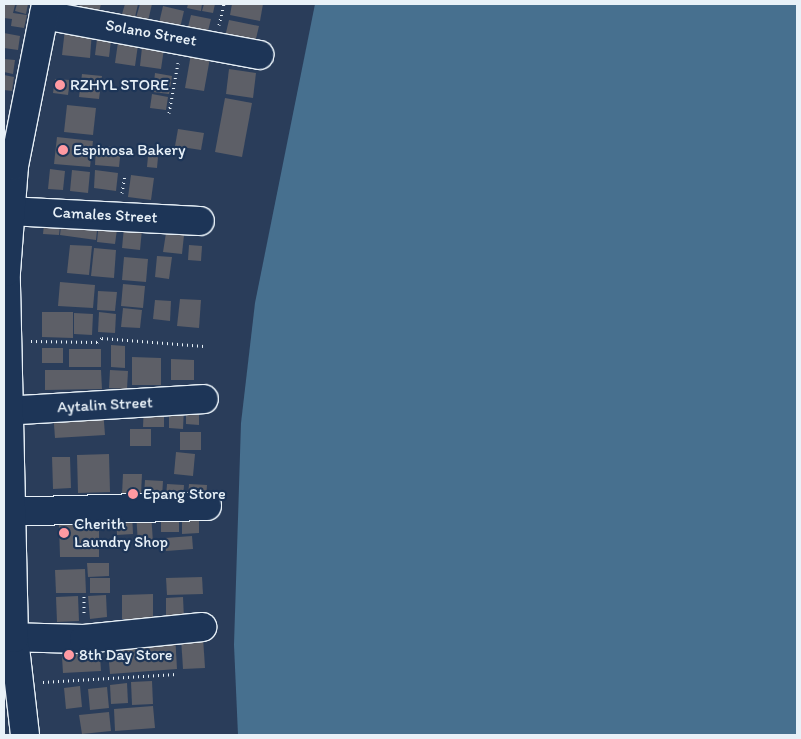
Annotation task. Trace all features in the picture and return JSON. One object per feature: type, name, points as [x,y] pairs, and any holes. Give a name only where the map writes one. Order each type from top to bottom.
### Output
[{"type":"street","name":"Solano Street","points":[[45,9],[259,55]]},
{"type":"street","points":[[25,735],[9,637],[5,411],[6,340],[4,308],[7,217],[45,9]]},
{"type":"street","name":"Camales Street","points":[[7,217],[200,221]]},
{"type":"street","name":"Aytalin Street","points":[[5,411],[204,399]]},
{"type":"street","points":[[7,512],[208,506]]},
{"type":"street","points":[[9,637],[84,639],[202,627]]},
{"type":"path","points":[[169,113],[182,37]]},
{"type":"path","points":[[6,340],[97,342],[102,338],[204,346]]},
{"type":"path","points":[[17,683],[178,674]]},
{"type":"water","points":[[315,4],[797,4],[797,735],[238,735],[234,645],[241,423],[255,303]]},
{"type":"building","points":[[4,4],[15,5],[13,13],[27,15],[24,28],[11,26],[12,19],[4,18]]},
{"type":"building","points":[[17,4],[28,4],[26,14],[15,11]]},
{"type":"building","points":[[80,4],[101,4],[99,12],[79,8]]},
{"type":"building","points":[[125,4],[138,4],[135,17],[122,14]]},
{"type":"building","points":[[140,4],[152,4],[148,21],[136,18]]},
{"type":"building","points":[[188,4],[202,4],[201,11],[187,8]]},
{"type":"building","points":[[204,4],[215,4],[213,13],[202,11]]},
{"type":"building","points":[[232,4],[263,4],[260,21],[230,15]]},
{"type":"building","points":[[163,6],[184,11],[180,28],[159,23]]},
{"type":"building","points":[[191,15],[211,19],[207,35],[187,31]]},
{"type":"building","points":[[229,20],[259,26],[254,47],[224,41]]},
{"type":"building","points":[[65,29],[92,31],[90,58],[62,55]]},
{"type":"building","points":[[98,31],[112,32],[109,57],[95,55]]},
{"type":"building","points":[[4,33],[20,36],[18,50],[4,48]]},
{"type":"building","points":[[119,35],[139,38],[135,66],[115,63]]},
{"type":"building","points":[[143,38],[165,42],[161,69],[140,66]]},
{"type":"building","points":[[191,54],[210,58],[204,91],[185,88]]},
{"type":"building","points":[[4,59],[15,60],[13,74],[4,72]]},
{"type":"building","points":[[229,69],[256,73],[253,98],[226,94]]},
{"type":"building","points":[[155,73],[172,76],[169,94],[153,92]]},
{"type":"building","points":[[82,74],[102,76],[99,99],[79,97]]},
{"type":"building","points":[[4,75],[14,77],[12,91],[4,90]]},
{"type":"building","points":[[55,79],[70,80],[68,95],[53,93]]},
{"type":"building","points":[[152,94],[168,97],[166,110],[150,108]]},
{"type":"building","points":[[225,98],[252,103],[242,157],[215,152]]},
{"type":"building","points":[[67,105],[96,108],[93,135],[64,132]]},
{"type":"building","points":[[178,129],[204,133],[201,150],[175,146]]},
{"type":"building","points":[[57,137],[93,141],[90,167],[54,164]]},
{"type":"building","points":[[96,145],[121,148],[119,167],[95,165]]},
{"type":"building","points":[[148,156],[158,157],[157,168],[147,167]]},
{"type":"building","points":[[50,169],[65,171],[63,190],[48,189]]},
{"type":"building","points":[[72,170],[90,172],[88,193],[70,191]]},
{"type":"building","points":[[95,170],[118,173],[116,191],[94,188]]},
{"type":"building","points":[[131,175],[154,178],[151,200],[128,197]]},
{"type":"building","points":[[45,215],[61,217],[59,235],[43,234]]},
{"type":"building","points":[[125,217],[143,219],[140,250],[122,248]]},
{"type":"building","points":[[62,218],[78,220],[78,229],[79,219],[98,221],[96,240],[60,235]]},
{"type":"building","points":[[99,220],[118,222],[115,244],[97,242]]},
{"type":"building","points":[[166,233],[184,235],[182,254],[163,252]]},
{"type":"building","points":[[70,245],[92,246],[89,275],[67,273]]},
{"type":"building","points":[[189,245],[202,246],[201,261],[188,260]]},
{"type":"building","points":[[94,248],[116,250],[114,278],[91,276]]},
{"type":"building","points":[[157,256],[172,257],[169,279],[155,277]]},
{"type":"building","points":[[124,257],[148,259],[146,282],[122,280]]},
{"type":"building","points":[[60,282],[95,285],[93,308],[58,306]]},
{"type":"building","points":[[123,284],[145,286],[143,308],[121,306]]},
{"type":"building","points":[[98,291],[117,292],[115,311],[97,310]]},
{"type":"building","points":[[180,299],[201,300],[199,328],[177,326]]},
{"type":"building","points":[[155,300],[171,301],[170,321],[153,319]]},
{"type":"building","points":[[123,308],[142,310],[140,328],[121,327]]},
{"type":"building","points":[[42,312],[73,312],[73,338],[42,337]]},
{"type":"building","points":[[99,312],[116,314],[115,333],[98,332]]},
{"type":"building","points":[[74,313],[93,314],[92,335],[74,334]]},
{"type":"building","points":[[111,345],[125,346],[125,368],[111,367]]},
{"type":"building","points":[[42,348],[63,348],[63,363],[42,363]]},
{"type":"building","points":[[69,349],[101,349],[101,367],[69,367]]},
{"type":"building","points":[[132,357],[161,358],[161,385],[132,385]]},
{"type":"building","points":[[171,359],[194,360],[194,380],[171,380]]},
{"type":"building","points":[[45,370],[101,370],[102,389],[45,390]]},
{"type":"building","points":[[110,370],[128,371],[127,389],[109,388]]},
{"type":"building","points":[[144,405],[164,406],[164,427],[143,427]]},
{"type":"building","points":[[169,406],[184,407],[183,429],[169,428]]},
{"type":"building","points":[[186,408],[199,408],[199,425],[186,424]]},
{"type":"building","points":[[103,409],[105,435],[55,438],[53,411]]},
{"type":"building","points":[[130,429],[151,429],[151,446],[130,446]]},
{"type":"building","points":[[180,432],[201,432],[201,450],[180,450]]},
{"type":"building","points":[[176,452],[195,454],[193,476],[174,474]]},
{"type":"building","points":[[109,454],[110,492],[78,493],[77,455]]},
{"type":"building","points":[[52,457],[70,457],[71,488],[53,489]]},
{"type":"building","points":[[123,474],[142,474],[141,494],[122,494]]},
{"type":"building","points":[[145,480],[163,481],[162,497],[144,496]]},
{"type":"building","points":[[167,484],[184,485],[183,499],[166,498]]},
{"type":"building","points":[[189,484],[207,485],[206,499],[188,497]]},
{"type":"building","points":[[132,512],[133,534],[117,535],[116,513]]},
{"type":"building","points":[[151,512],[153,543],[138,543],[136,513]]},
{"type":"building","points":[[161,514],[179,514],[179,532],[161,532]]},
{"type":"building","points":[[182,518],[199,518],[199,533],[182,534]]},
{"type":"building","points":[[59,525],[99,525],[99,557],[60,557]]},
{"type":"building","points":[[192,536],[193,549],[166,551],[165,538]]},
{"type":"building","points":[[87,563],[109,563],[109,576],[88,577]]},
{"type":"building","points":[[85,569],[86,593],[56,593],[55,570]]},
{"type":"building","points":[[202,577],[203,594],[167,595],[166,578]]},
{"type":"building","points":[[90,578],[110,578],[110,593],[90,593]]},
{"type":"building","points":[[153,594],[153,619],[122,619],[122,595]]},
{"type":"building","points":[[106,595],[107,617],[90,619],[88,596]]},
{"type":"building","points":[[78,596],[79,621],[57,622],[56,597]]},
{"type":"building","points":[[183,597],[184,619],[166,619],[166,598]]},
{"type":"building","points":[[175,634],[177,669],[110,674],[107,638]]},
{"type":"building","points":[[203,637],[205,668],[183,669],[181,638]]},
{"type":"building","points":[[99,640],[101,671],[63,673],[61,642]]},
{"type":"building","points":[[152,681],[153,704],[132,705],[131,682]]},
{"type":"building","points":[[127,683],[128,703],[111,704],[110,685]]},
{"type":"building","points":[[80,686],[82,707],[66,709],[64,688]]},
{"type":"building","points":[[107,687],[109,708],[90,710],[88,689]]},
{"type":"building","points":[[153,706],[155,728],[115,731],[114,709]]},
{"type":"building","points":[[109,712],[111,731],[82,734],[79,715]]},
{"type":"place","name":"RZHYL STORE","points":[[60,85]]},
{"type":"place","name":"Espinosa Bakery","points":[[63,150]]},
{"type":"place","name":"Epang Store","points":[[133,494]]},
{"type":"place","name":"Cherith Laundry Shop","points":[[64,533]]},
{"type":"place","name":"8th Day Store","points":[[69,655]]}]
